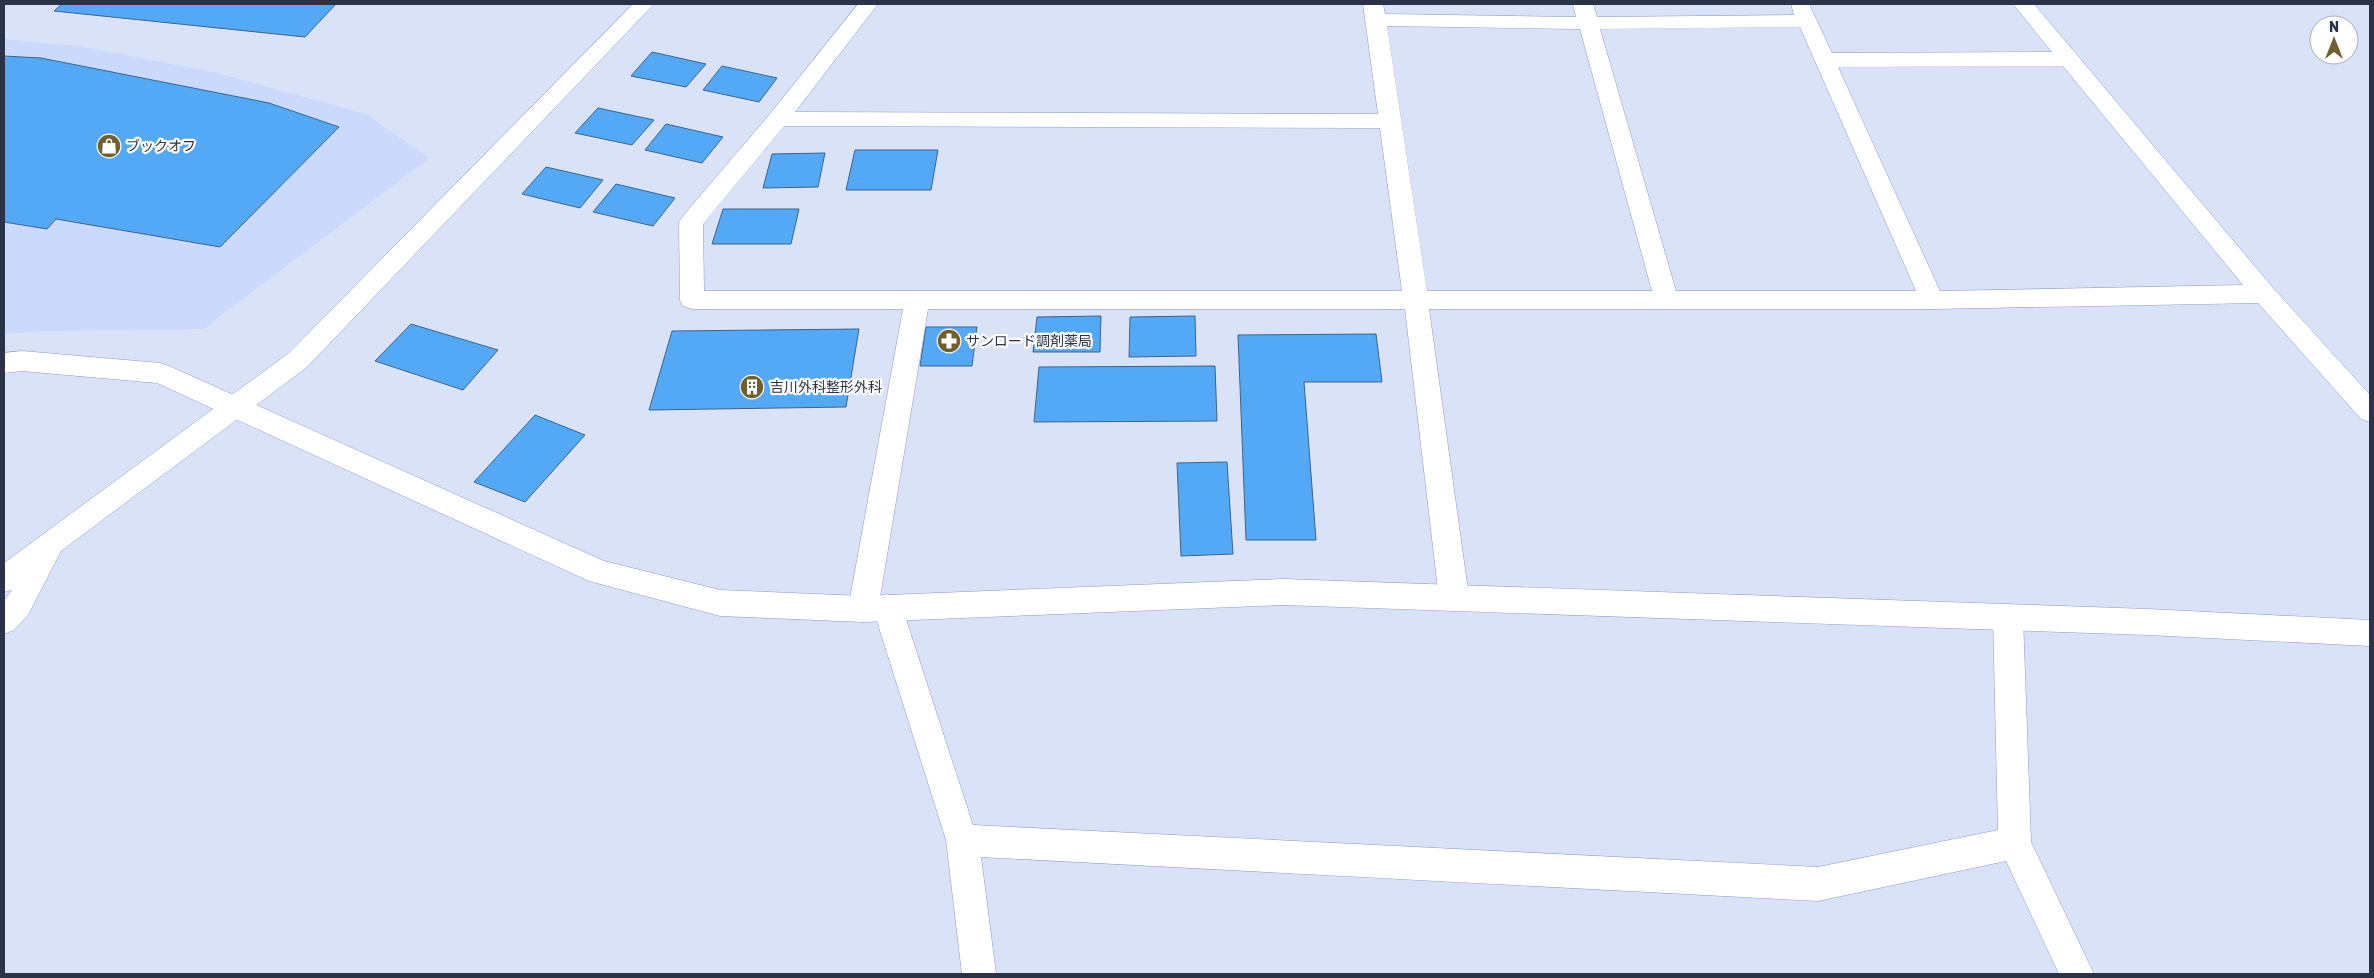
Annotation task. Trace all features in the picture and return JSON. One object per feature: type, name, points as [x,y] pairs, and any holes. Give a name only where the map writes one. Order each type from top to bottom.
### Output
[{"type":"street","points":[[4,580],[298,360],[644,4]]},
{"type":"street","points":[[868,4],[778,119],[691,222],[692,300],[1932,300],[2264,294]]},
{"type":"street","points":[[2023,4],[2264,294],[2370,412]]},
{"type":"street","points":[[1454,598],[1416,301],[1374,12],[1585,14],[1803,12],[1932,300]]},
{"type":"street","points":[[1585,14],[1668,301]]},
{"type":"street","points":[[1826,60],[2069,59]]},
{"type":"street","points":[[778,119],[1389,121]]},
{"type":"street","points":[[917,299],[875,608],[962,840],[979,974]]},
{"type":"street","points":[[4,362],[22,361],[160,373],[599,572],[720,603],[875,608],[1282,592],[2148,622],[2370,633]]},
{"type":"street","points":[[4,621],[18,606],[51,543]]},
{"type":"street","points":[[2008,618],[2015,843],[2077,974]]},
{"type":"street","points":[[962,840],[1818,884],[2015,843]]},
{"type":"shaded area","points":[[4,39],[85,47],[217,73],[366,114],[429,158],[203,329],[39,331],[4,334]]},
{"type":"building","points":[[62,4],[336,4],[305,37],[54,11]]},
{"type":"building","points":[[652,52],[706,64],[686,87],[631,76]]},
{"type":"building","points":[[4,56],[41,58],[269,103],[339,127],[220,247],[56,219],[47,229],[4,222]]},
{"type":"building","points":[[722,66],[777,78],[759,102],[703,90]]},
{"type":"building","points":[[598,108],[654,120],[632,145],[575,133]]},
{"type":"building","points":[[666,124],[723,137],[702,163],[645,150]]},
{"type":"building","points":[[855,150],[938,150],[931,190],[846,190]]},
{"type":"building","points":[[825,153],[818,187],[763,188],[772,154]]},
{"type":"building","points":[[546,167],[603,180],[580,208],[522,194]]},
{"type":"building","points":[[616,184],[675,198],[653,226],[593,212]]},
{"type":"building","points":[[723,209],[799,209],[791,244],[712,244]]},
{"type":"building","points":[[1101,316],[1100,352],[1033,352],[1037,317]]},
{"type":"building","points":[[1195,316],[1196,356],[1129,357],[1130,317]]},
{"type":"building","points":[[411,324],[498,350],[463,390],[375,361]]},
{"type":"building","name":"サンロード調剤薬局","points":[[926,327],[977,327],[972,366],[920,366]]},
{"type":"building","name":"吉川外科整形外科","points":[[859,329],[846,407],[649,410],[672,331]]},
{"type":"building","points":[[1376,334],[1382,382],[1304,382],[1316,540],[1246,540],[1238,335]]},
{"type":"building","points":[[1215,366],[1217,421],[1034,422],[1039,367]]},
{"type":"building","points":[[535,415],[585,435],[525,502],[474,482]]},
{"type":"building","points":[[1227,462],[1233,554],[1181,556],[1177,463]]},
{"type":"place","name":"ブックオフ","points":[[109,146]]},
{"type":"place","name":"サンロード調剤薬局","points":[[949,341]]},
{"type":"place","name":"吉川外科整形外科","points":[[752,387]]}]
